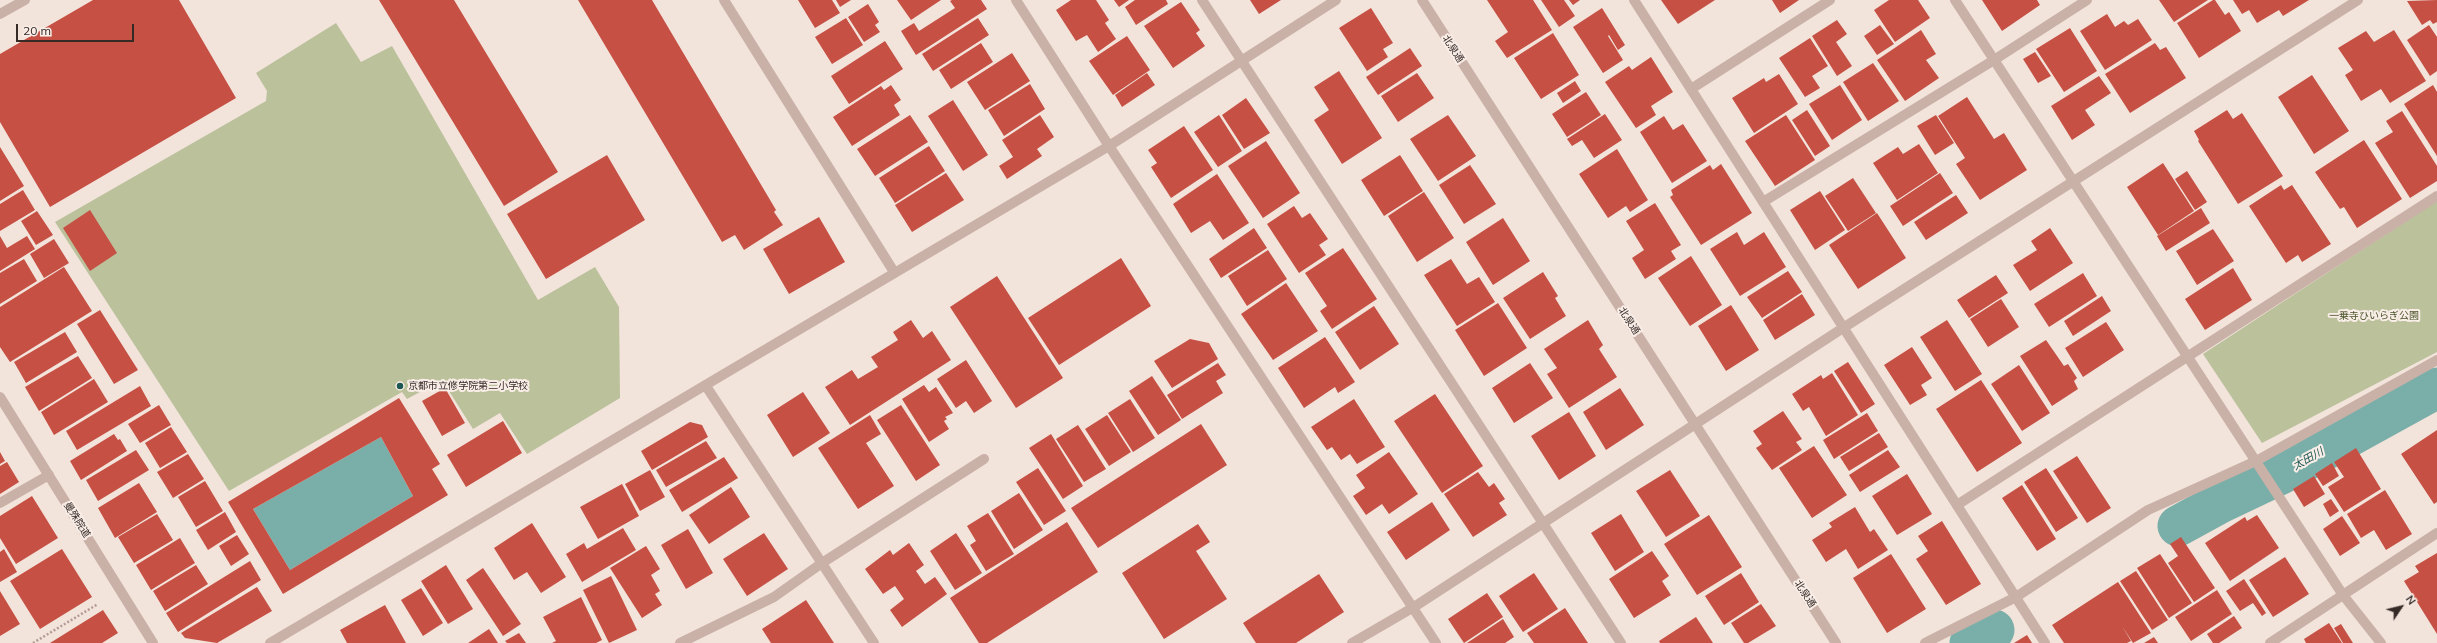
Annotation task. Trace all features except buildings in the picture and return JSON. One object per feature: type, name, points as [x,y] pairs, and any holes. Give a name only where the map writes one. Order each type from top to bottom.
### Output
[{"type":"street","points":[[0,14],[25,0]]},
{"type":"street","points":[[724,0],[894,272]]},
{"type":"street","points":[[1016,0],[1109,146],[1436,643]]},
{"type":"street","points":[[1202,0],[1240,62],[1621,643]]},
{"type":"street","points":[[270,643],[1109,146],[1336,0]]},
{"type":"street","name":"北泉通","points":[[1422,0],[1836,643]]},
{"type":"street","points":[[1634,0],[2045,643]]},
{"type":"street","points":[[1691,89],[1830,0]]},
{"type":"street","points":[[1955,0],[2343,595],[2381,643]]},
{"type":"street","points":[[1763,202],[1994,60],[2087,0]]},
{"type":"street","points":[[1352,643],[1414,608],[1541,523],[1843,328],[2358,0]]},
{"type":"street","points":[[1957,505],[2437,196]]},
{"type":"street","points":[[1925,643],[2016,597],[2148,510],[2256,461],[2437,360]]},
{"type":"street","points":[[706,386],[874,643]]},
{"type":"street","name":"曼殊院道","points":[[0,397],[153,643]]},
{"type":"street","points":[[680,643],[774,597],[822,563],[984,459]]},
{"type":"street","points":[[0,503],[49,475]]},
{"type":"street","points":[[2270,643],[2437,533]]},
{"type":"path","points":[[32,643],[120,590]]},
{"type":"green space","points":[[336,23],[361,62],[392,46],[538,300],[595,267],[619,307],[620,398],[527,454],[500,413],[473,429],[442,380],[407,399],[402,392],[229,491],[55,222],[266,101],[267,91],[256,73]]},
{"type":"green space","name":"一乗寺ひいらぎ公園","points":[[2437,201],[2437,352],[2262,443],[2203,354]]},
{"type":"water","points":[[381,437],[413,496],[290,570],[253,509]]},
{"type":"waterway","name":"太田川","points":[[2178,526],[2220,503],[2281,474],[2437,388]]},
{"type":"waterway","name":"太田川","points":[[1970,643],[1994,630]]},
{"type":"place","name":"京都市立修学院第二小学校","points":[[400,386]]}]
